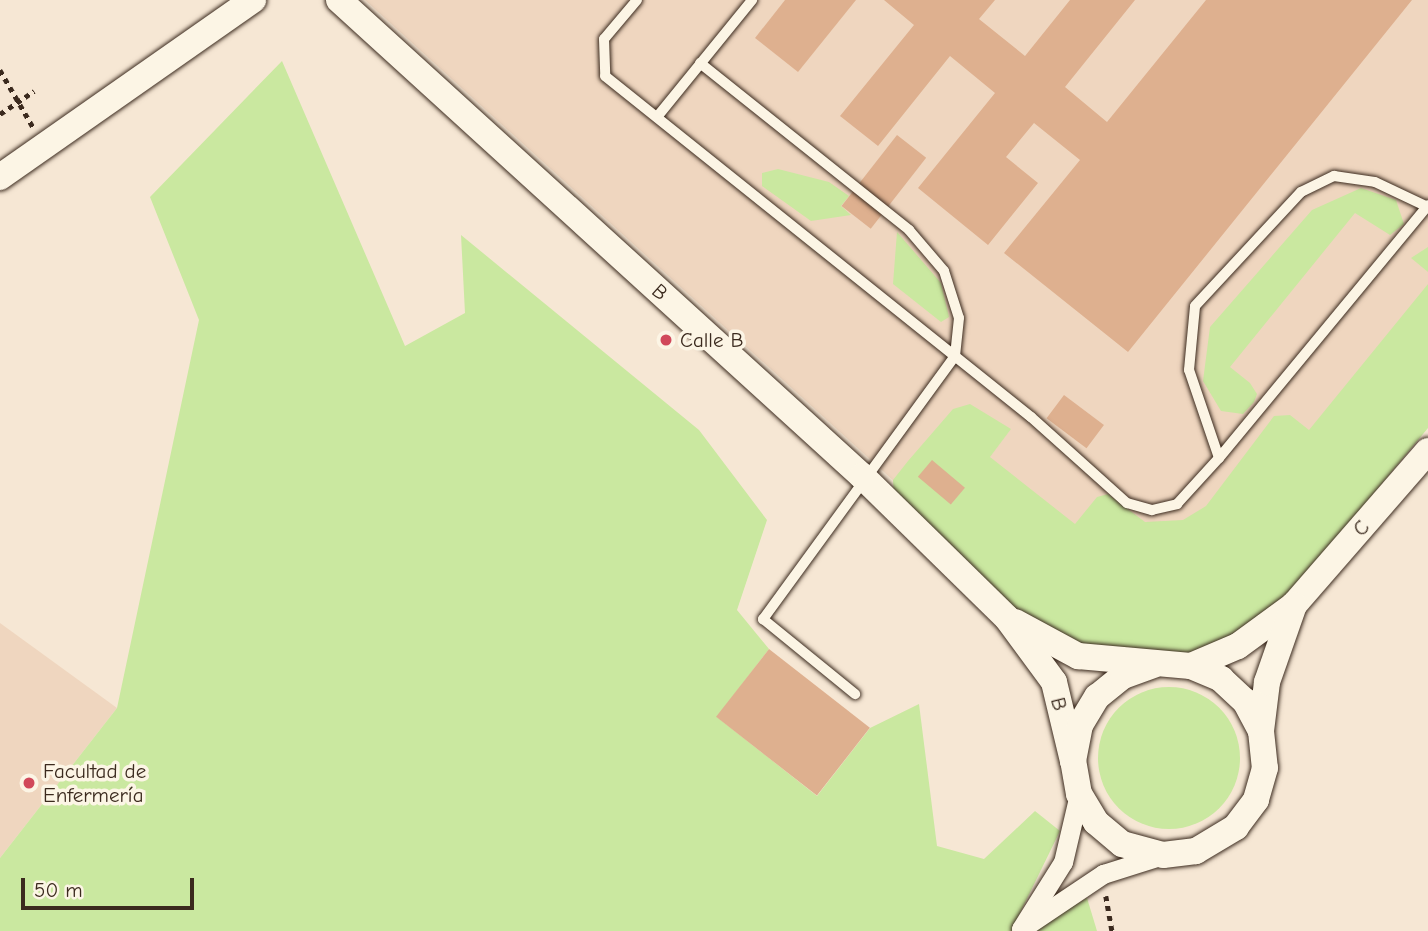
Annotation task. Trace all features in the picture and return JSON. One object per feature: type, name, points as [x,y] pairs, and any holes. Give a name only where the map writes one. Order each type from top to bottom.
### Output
[{"type":"street","points":[[0,177],[45,150],[253,0]]},
{"type":"street","name":"B","points":[[339,0],[862,476],[1007,618],[1054,682],[1073,761]]},
{"type":"street","name":"C","points":[[1191,666],[1238,646],[1294,605],[1428,451]]},
{"type":"street","name":"C","points":[[1261,731],[1267,681],[1294,605]]},
{"type":"street","name":"B","points":[[1007,618],[1077,656],[1154,665]]},
{"type":"street","points":[[1079,794],[1063,862],[1021,929],[1103,874],[1163,855],[1196,851],[1236,827],[1256,800],[1265,768],[1261,731],[1229,686],[1191,666],[1154,665],[1123,676],[1097,697],[1080,725],[1073,761],[1079,794],[1096,822],[1122,844],[1163,855]]},
{"type":"lane","points":[[637,0],[604,39],[605,76],[955,356],[1127,503],[1152,510],[1177,503],[1219,458],[1428,206],[1374,182],[1334,176],[1301,192],[1195,306],[1188,370],[1219,458]]},
{"type":"lane","points":[[657,117],[752,0]]},
{"type":"lane","points":[[700,63],[909,230],[944,271],[959,318],[955,356],[862,476],[763,619],[855,694]]},
{"type":"path","points":[[0,69],[45,150]]},
{"type":"path","points":[[0,114],[34,91]]},
{"type":"path","points":[[1103,874],[1112,931]]},
{"type":"shaded area","points":[[365,0],[1428,0],[1428,393],[1061,633]]},
{"type":"shaded area","name":"Facultad de Enfermería","points":[[0,623],[117,708],[0,858]]},
{"type":"green space","points":[[282,61],[405,346],[465,313],[461,235],[699,430],[767,520],[737,610],[769,649],[717,717],[817,796],[870,728],[919,704],[937,846],[984,859],[1035,811],[1060,831],[1018,917],[1021,931],[0,931],[0,858],[117,708],[199,320],[150,197]]},
{"type":"green space","points":[[778,169],[829,182],[849,196],[841,206],[851,215],[811,221],[762,186],[762,173]]},
{"type":"green space","points":[[1361,188],[1396,200],[1404,224],[1390,235],[1355,213],[1230,367],[1250,383],[1257,394],[1254,402],[1243,414],[1221,411],[1203,381],[1210,327],[1312,210]]},
{"type":"green space","points":[[897,232],[941,283],[949,317],[941,322],[893,284]]},
{"type":"green space","points":[[1428,247],[1428,272],[1411,258]]},
{"type":"green space","points":[[1428,284],[1428,428],[1278,609],[1188,662],[1076,651],[1030,626],[894,496],[893,480],[908,461],[953,409],[970,404],[1011,429],[990,457],[1075,524],[1097,497],[1108,494],[1145,522],[1183,520],[1206,506],[1274,416],[1290,415],[1309,430]]},
{"type":"green space","points":[[1169,687],[1196,692],[1219,708],[1235,731],[1240,758],[1235,785],[1219,808],[1196,824],[1169,829],[1142,824],[1119,808],[1103,785],[1098,758],[1103,731],[1119,708],[1142,692]]},
{"type":"green space","points":[[1087,898],[1097,931],[1029,931]]},
{"type":"building","points":[[785,0],[856,0],[798,72],[755,38]]},
{"type":"building","points":[[884,0],[995,0],[979,19],[1025,56],[1070,0],[1135,0],[1065,87],[1107,122],[1206,0],[1412,0],[1128,352],[1004,253],[1080,160],[1034,123],[1006,157],[1038,183],[988,245],[918,188],[995,93],[950,56],[878,146],[840,116],[914,25]]},
{"type":"building","points":[[897,135],[926,158],[871,229],[842,206]]},
{"type":"building","points":[[1064,395],[1104,425],[1086,448],[1047,418]]},
{"type":"building","points":[[932,460],[965,488],[951,504],[918,477]]},
{"type":"building","points":[[769,649],[870,728],[817,796],[716,717]]},
{"type":"place","name":"Calle B","points":[[666,340]]},
{"type":"place","name":"Facultad de Enfermería","points":[[29,783]]}]
